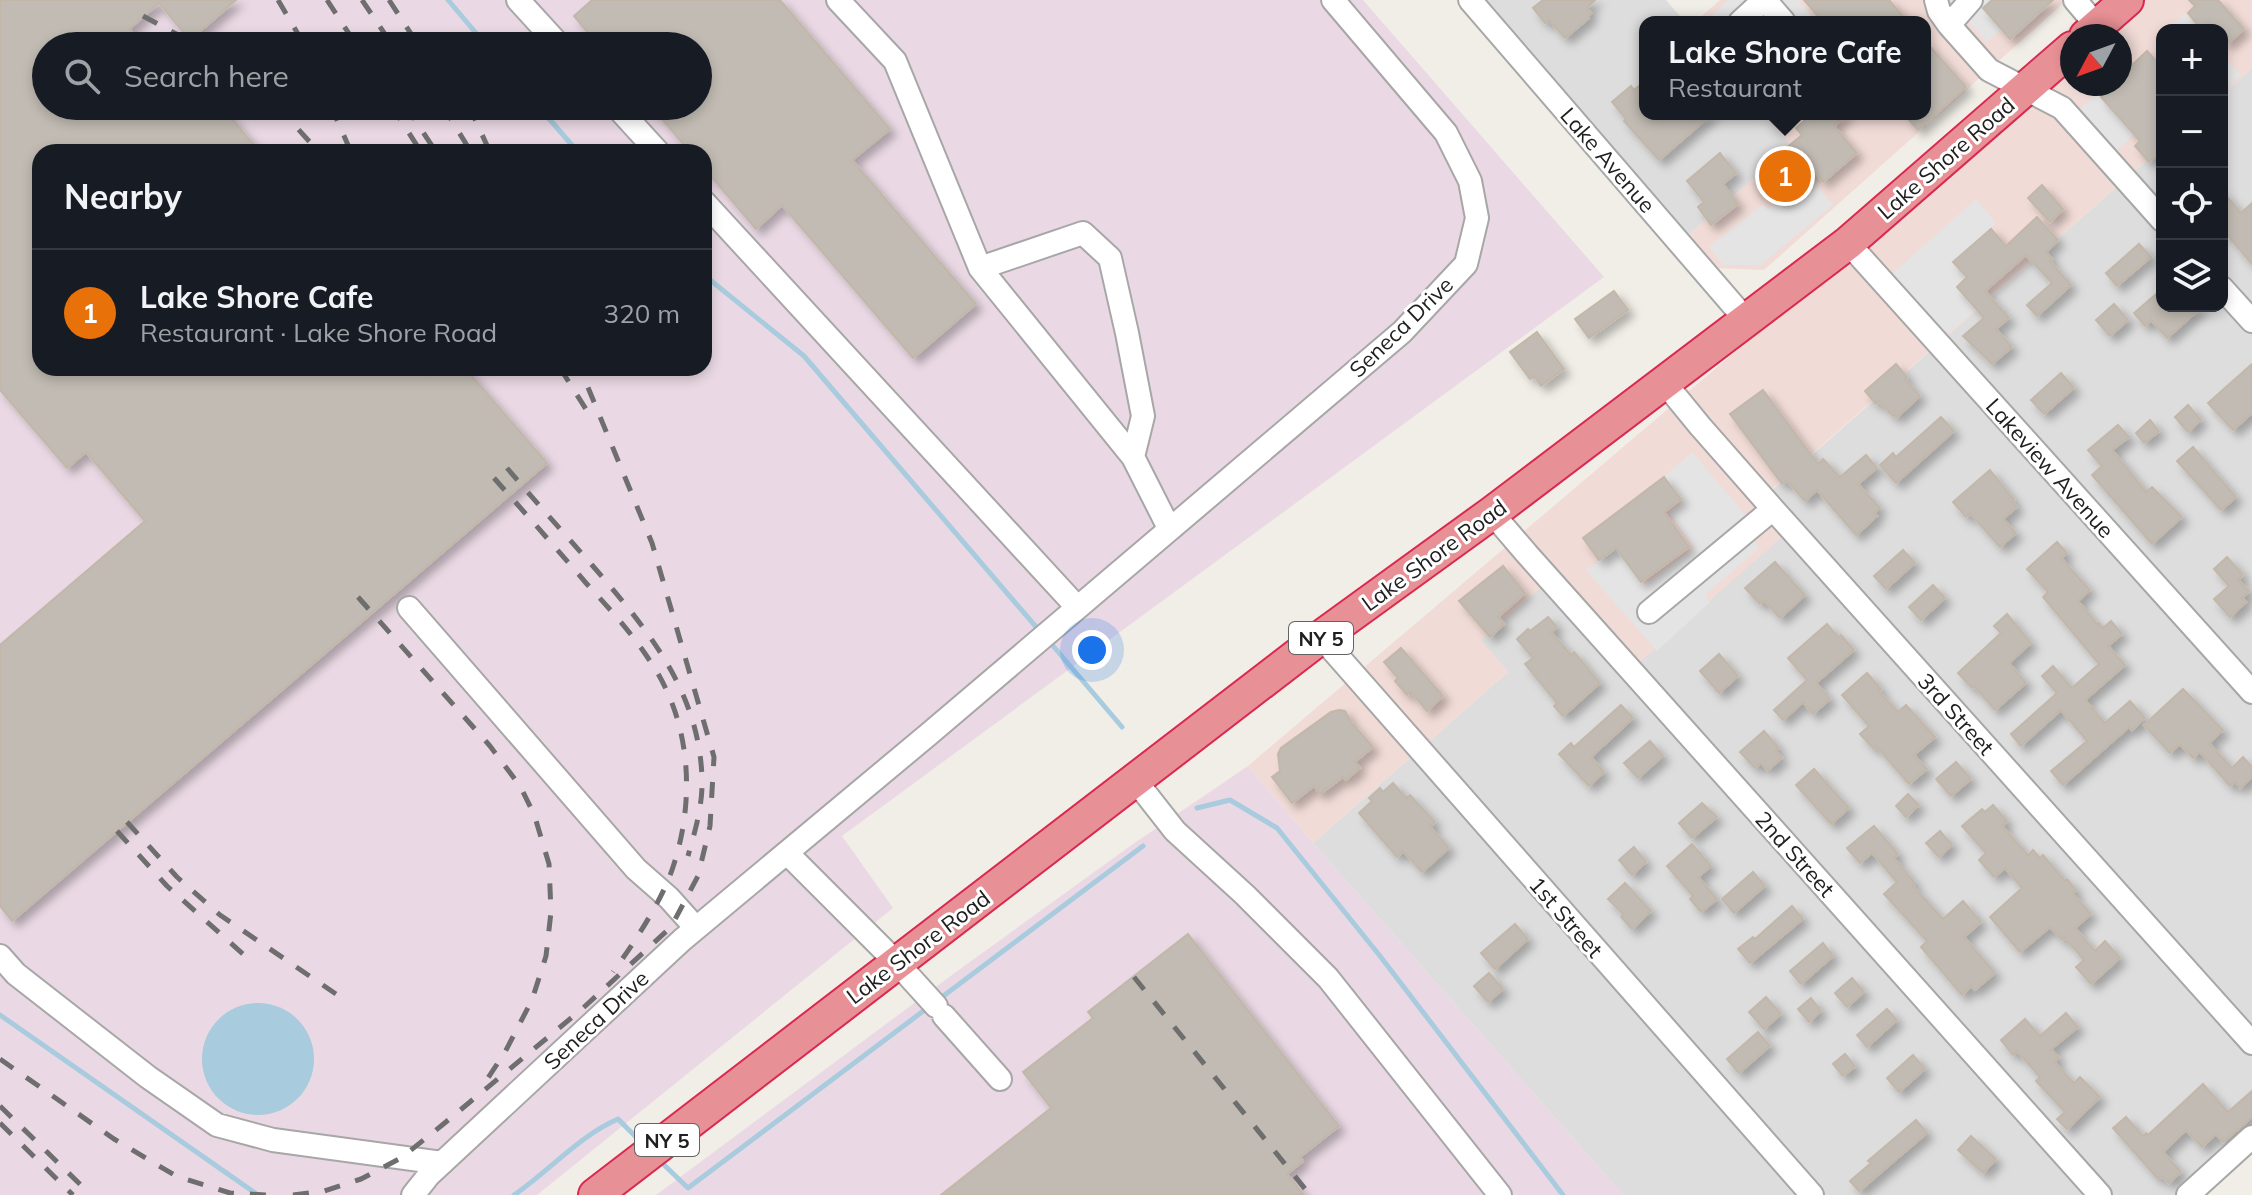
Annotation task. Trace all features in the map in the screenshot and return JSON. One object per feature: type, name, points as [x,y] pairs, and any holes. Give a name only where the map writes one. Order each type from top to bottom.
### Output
[{"type":"highway","name":"Lake Shore Road","points":[[595,1195],[1321,637],[1492,513],[1848,243],[2060,58]]},
{"type":"street","points":[[518,0],[547,32]]},
{"type":"street","points":[[838,0],[895,61],[980,268],[1133,457],[1169,528]]},
{"type":"street","name":"Seneca Drive","points":[[413,1195],[429,1175],[696,928],[1402,332],[1466,264],[1477,218],[1470,181],[1446,133],[1333,0]]},
{"type":"street","name":"Lake Avenue","points":[[1470,0],[1746,320]]},
{"type":"street","points":[[1747,16],[1765,0],[1779,16]]},
{"type":"street","points":[[1936,0],[1939,11],[1949,25],[1989,70],[2062,108],[2156,213]]},
{"type":"street","points":[[1949,25],[1971,0]]},
{"type":"street","points":[[2075,0],[2106,14]]},
{"type":"street","points":[[629,120],[651,144]]},
{"type":"street","points":[[712,211],[1077,607]]},
{"type":"street","points":[[980,268],[1083,233],[1110,258],[1143,416],[1133,457]]},
{"type":"street","name":"Lakeview Avenue","points":[[1848,243],[2252,692]]},
{"type":"street","points":[[2228,295],[2252,321]]},
{"type":"street","name":"3rd Street","points":[[1664,382],[1773,509],[2252,1043]]},
{"type":"street","points":[[1649,612],[1773,509]]},
{"type":"street","name":"2nd Street","points":[[1492,513],[2100,1195]]},
{"type":"street","points":[[409,608],[636,869],[662,891],[696,928]]},
{"type":"street","name":"1st Street","points":[[1321,637],[1812,1195]]},
{"type":"street","points":[[1135,780],[1175,831],[1328,978],[1500,1195]]},
{"type":"street","points":[[787,853],[897,963],[1000,1079]]},
{"type":"street","points":[[0,956],[40,993],[148,1077],[217,1125],[273,1140],[442,1163]]},
{"type":"street","points":[[2188,1195],[2252,1137]]},
{"type":"shaded area","points":[[0,0],[1363,0],[1604,277],[842,836],[893,908],[537,1195],[0,1195]]},
{"type":"shaded area","points":[[1482,0],[1666,0],[1680,16],[1639,16],[1639,120],[1770,120],[1792,145],[1686,237]]},
{"type":"shaded area","points":[[1720,0],[2067,0],[1764,270],[1713,268],[1686,237],[1791,146],[1770,120],[1931,120],[1931,16],[1702,16]]},
{"type":"shaded area","points":[[1728,0],[1798,0],[1812,16],[1711,16]]},
{"type":"shaded area","points":[[1950,0],[1992,0],[1983,9],[2001,29],[1987,42]]},
{"type":"shaded area","points":[[2137,0],[2252,0],[2252,68],[2228,90],[2228,24],[2156,24],[2156,152],[1772,489],[1800,521],[1632,669],[1552,577],[1481,640],[1508,672],[1313,843],[1248,766],[1849,255],[2060,69],[2060,96],[2132,96],[2132,24],[2110,24]]},
{"type":"shaded area","points":[[2185,13],[2195,24],[2173,24]]},
{"type":"shaded area","points":[[2228,61],[2241,75],[2228,87]]},
{"type":"shaded area","points":[[2252,68],[2252,1132],[2180,1195],[1623,1195],[1313,843],[1508,672],[1480,640],[1552,577],[1800,522],[1772,490],[2156,152],[2156,312],[2228,312],[2228,90]]},
{"type":"shaded area","points":[[2094,96],[2100,96],[2134,134],[2114,153],[2077,112]]},
{"type":"shaded area","points":[[1771,120],[1794,120],[1781,132]]},
{"type":"shaded area","points":[[1812,180],[1833,205],[1760,265],[1723,265],[1709,247],[1763,204],[1768,210],[1777,202],[1783,204]]},
{"type":"shaded area","points":[[1976,199],[1996,223],[1954,262],[1967,277],[1957,287],[1976,309],[1943,337],[1891,275]]},
{"type":"shaded area","points":[[1692,452],[1760,532],[1755,542],[1759,548],[1705,595],[1710,602],[1657,651],[1586,570],[1619,546],[1644,585],[1695,548],[1669,513],[1683,502],[1664,477]]},
{"type":"shaded area","points":[[1248,766],[1623,1195],[656,1195],[956,972],[1133,844]]},
{"type":"water","points":[[258,1003],[280,1007],[298,1019],[310,1037],[314,1059],[310,1081],[298,1099],[280,1111],[258,1115],[236,1111],[218,1099],[206,1081],[202,1059],[206,1037],[218,1019],[236,1007]]},
{"type":"building","points":[[0,0],[236,0],[199,32],[183,32],[159,3],[129,29],[132,32],[32,32],[32,120],[233,120],[253,144],[32,144],[32,376],[472,376],[547,463],[12,921],[0,906],[0,645],[145,521],[86,452],[67,468],[0,390]]},
{"type":"building","points":[[592,0],[780,0],[890,129],[852,160],[976,304],[913,358],[782,205],[756,229],[712,177],[712,144],[683,144],[663,120],[712,120],[712,32],[587,32],[574,16]]},
{"type":"building","points":[[1543,0],[1595,0],[1587,8],[1591,13],[1589,18],[1565,38],[1549,20],[1545,23],[1533,8]]},
{"type":"building","points":[[1804,0],[1889,0],[1903,16],[1818,16]]},
{"type":"building","points":[[1992,0],[2053,0],[2010,39],[1983,8]]},
{"type":"building","points":[[2189,0],[2218,0],[2244,29],[2228,43],[2228,24],[2197,24],[2188,13],[2195,6]]},
{"type":"building","points":[[1931,48],[1966,87],[1931,118]]},
{"type":"building","points":[[2147,51],[2156,61],[2156,156],[2149,162],[2135,146],[2140,141],[2101,97],[2132,96],[2132,65]]},
{"type":"building","points":[[1631,86],[1634,90],[1639,86],[1639,120],[1705,120],[1659,160],[1624,121],[1626,119],[1612,102]]},
{"type":"building","points":[[1805,120],[1840,120],[1834,126],[1857,153],[1823,182],[1815,172],[1783,200],[1761,174],[1771,166],[1768,163],[1802,135],[1796,128]]},
{"type":"building","points":[[1909,120],[1929,120],[1918,130]]},
{"type":"building","points":[[1720,153],[1736,173],[1723,184],[1738,204],[1711,225],[1698,207],[1704,202],[1687,181]]},
{"type":"building","points":[[2042,185],[2063,209],[2050,222],[2028,198]]},
{"type":"building","points":[[2228,198],[2241,213],[2252,203],[2252,264],[2228,236]]},
{"type":"building","points":[[2037,217],[2058,240],[2046,252],[2071,285],[2037,316],[2027,305],[2052,283],[2026,255],[1985,291],[2009,318],[1996,329],[2012,347],[1992,364],[1963,336],[1984,318],[1957,287],[1967,277],[1953,262],[1991,229],[2006,246]]},
{"type":"building","points":[[2139,244],[2151,257],[2117,286],[2106,273]]},
{"type":"building","points":[[1614,291],[1628,310],[1589,338],[1575,319]]},
{"type":"building","points":[[2156,294],[2156,312],[2196,312],[2167,338],[2151,320],[2145,326],[2134,313]]},
{"type":"building","points":[[2114,304],[2128,320],[2110,336],[2096,320]]},
{"type":"building","points":[[1537,332],[1564,369],[1541,386],[1534,376],[1530,379],[1510,352]]},
{"type":"building","points":[[1896,364],[1920,396],[1897,417],[1879,401],[1876,404],[1865,391]]},
{"type":"building","points":[[2252,364],[2252,413],[2233,430],[2208,403]]},
{"type":"building","points":[[2061,373],[2074,388],[2044,414],[2031,400]]},
{"type":"building","points":[[1763,390],[1818,464],[1823,459],[1840,477],[1866,455],[1877,468],[1858,484],[1880,508],[1874,513],[1877,516],[1856,535],[1817,490],[1805,501],[1787,481],[1782,484],[1730,414]]},
{"type":"building","points":[[2188,405],[2201,420],[2188,432],[2175,417]]},
{"type":"building","points":[[1941,417],[1954,431],[1896,483],[1880,465],[1893,453],[1896,457]]},
{"type":"building","points":[[2150,420],[2159,431],[2144,443],[2136,433]]},
{"type":"building","points":[[2118,425],[2129,437],[2112,450],[2146,492],[2152,487],[2182,517],[2152,544],[2092,475],[2102,466],[2088,450]]},
{"type":"building","points":[[2193,447],[2236,497],[2221,510],[2177,461]]},
{"type":"building","points":[[1990,470],[2017,507],[2003,519],[2016,533],[2000,547],[1970,513],[1966,517],[1953,502]]},
{"type":"building","points":[[1664,477],[1681,499],[1664,512],[1689,547],[1641,582],[1616,548],[1599,560],[1583,538]]},
{"type":"building","points":[[2057,542],[2067,553],[2061,558],[2090,590],[2078,601],[2097,624],[2103,628],[2111,621],[2122,634],[2108,646],[2125,665],[2085,700],[2105,723],[2130,701],[2145,718],[2132,730],[2129,727],[2063,785],[2051,771],[2087,741],[2061,710],[2021,746],[2011,734],[2057,693],[2042,676],[2053,666],[2072,688],[2099,664],[2043,597],[2048,592],[2027,569]]},
{"type":"building","points":[[1903,550],[1915,563],[1886,589],[1874,576]]},
{"type":"building","points":[[2227,557],[2243,575],[2238,580],[2249,591],[2242,598],[2246,602],[2230,617],[2214,599],[2229,586],[2214,569]]},
{"type":"building","points":[[1775,562],[1805,595],[1780,618],[1764,600],[1760,604],[1745,588]]},
{"type":"building","points":[[1503,566],[1525,593],[1498,617],[1504,624],[1490,637],[1459,601]]},
{"type":"building","points":[[1933,585],[1945,598],[1921,620],[1909,607]]},
{"type":"building","points":[[2007,614],[2031,643],[2009,663],[2026,683],[1995,710],[1958,673],[2001,633],[1994,626]]},
{"type":"building","points":[[1548,617],[1557,627],[1551,632],[1571,655],[1574,652],[1600,683],[1563,716],[1554,706],[1557,703],[1525,664],[1533,658],[1517,639]]},
{"type":"building","points":[[1827,624],[1854,650],[1816,683],[1830,699],[1813,714],[1803,702],[1783,720],[1774,710],[1807,680],[1788,658]]},
{"type":"building","points":[[1401,648],[1443,696],[1427,711],[1411,692],[1407,695],[1384,662]]},
{"type":"building","points":[[1719,654],[1738,676],[1719,693],[1700,671]]},
{"type":"building","points":[[1867,673],[1898,712],[1906,705],[1935,737],[1914,755],[1927,769],[1909,784],[1876,746],[1873,748],[1860,734],[1869,726],[1842,695]]},
{"type":"building","points":[[2183,689],[2223,730],[2209,743],[2232,768],[2243,757],[2252,767],[2252,777],[2240,788],[2235,782],[2230,786],[2200,752],[2193,758],[2180,744],[2170,753],[2144,725]]},
{"type":"building","points":[[1621,705],[1633,718],[1591,757],[1604,772],[1589,786],[1559,754],[1571,743],[1574,747]]},
{"type":"building","points":[[1345,711],[1373,747],[1355,762],[1360,768],[1346,780],[1343,777],[1320,794],[1314,786],[1292,803],[1272,777],[1280,771],[1278,754],[1281,748],[1331,712]]},
{"type":"building","points":[[1764,731],[1779,748],[1775,751],[1782,758],[1768,770],[1761,763],[1755,768],[1740,752]]},
{"type":"building","points":[[1650,741],[1663,756],[1638,778],[1624,763]]},
{"type":"building","points":[[1956,762],[1971,779],[1951,796],[1936,779]]},
{"type":"building","points":[[1814,769],[1849,808],[1831,824],[1796,785]]},
{"type":"building","points":[[1393,783],[1406,798],[1410,795],[1435,822],[1430,827],[1449,848],[1422,872],[1403,851],[1397,857],[1359,813],[1380,788],[1383,792]]},
{"type":"building","points":[[1908,794],[1919,805],[1906,817],[1896,806]]},
{"type":"building","points":[[1702,803],[1717,817],[1692,838],[1679,823]]},
{"type":"building","points":[[1993,805],[2007,821],[2002,826],[2028,855],[2033,850],[2040,858],[2043,855],[2076,890],[2072,893],[2091,914],[2075,928],[2095,951],[2105,941],[2120,958],[2091,984],[2076,967],[2084,960],[2064,937],[2062,940],[2050,927],[2020,952],[1990,917],[2022,888],[2005,868],[1994,877],[1979,860],[1986,853],[1962,826],[1982,809],[1985,812]]},
{"type":"building","points":[[1874,826],[1898,854],[1894,858],[1915,883],[1912,885],[1943,919],[1963,901],[1981,922],[1964,937],[1995,973],[1975,990],[1971,986],[1962,995],[1921,947],[1927,941],[1884,894],[1897,882],[1872,853],[1860,863],[1847,848]]},
{"type":"building","points":[[1940,831],[1952,845],[1939,857],[1926,843]]},
{"type":"building","points":[[1692,844],[1711,866],[1698,877],[1717,899],[1701,912],[1690,899],[1693,896],[1667,866]]},
{"type":"building","points":[[1634,847],[1646,862],[1632,875],[1619,860]]},
{"type":"building","points":[[1753,872],[1765,886],[1734,913],[1722,899]]},
{"type":"building","points":[[1625,883],[1651,911],[1632,929],[1608,899]]},
{"type":"building","points":[[1792,906],[1803,919],[1750,963],[1738,949],[1753,937],[1755,939]]},
{"type":"building","points":[[1515,924],[1528,939],[1495,969],[1481,953]]},
{"type":"building","points":[[1188,934],[1339,1126],[1300,1157],[1303,1161],[1287,1174],[1304,1195],[941,1195],[1051,1108],[1023,1072],[1093,1018],[1088,1012]]},
{"type":"building","points":[[1823,943],[1833,956],[1801,984],[1790,971]]},
{"type":"building","points":[[1489,973],[1503,989],[1488,1002],[1474,986]]},
{"type":"building","points":[[1852,978],[1864,992],[1847,1007],[1835,993]]},
{"type":"building","points":[[1766,997],[1781,1014],[1764,1029],[1749,1012]]},
{"type":"building","points":[[1811,998],[1821,1011],[1809,1022],[1798,1009]]},
{"type":"building","points":[[1887,1009],[1897,1020],[1867,1047],[1857,1035]]},
{"type":"building","points":[[2066,1013],[2078,1027],[2051,1049],[2059,1058],[2054,1062],[2074,1083],[2080,1077],[2100,1097],[2067,1129],[2057,1119],[2065,1112],[2036,1081],[2040,1077],[2017,1051],[2013,1055],[2001,1040],[2025,1019],[2040,1036]]},
{"type":"building","points":[[1758,1032],[1770,1046],[1739,1073],[1727,1059]]},
{"type":"building","points":[[1845,1054],[1855,1066],[1843,1076],[1833,1064]]},
{"type":"building","points":[[1913,1055],[1925,1069],[1899,1092],[1887,1078]]},
{"type":"building","points":[[2203,1084],[2228,1112],[2252,1091],[2252,1117],[2223,1142],[2216,1134],[2202,1147],[2186,1130],[2163,1152],[2181,1172],[2169,1183],[2163,1177],[2157,1178],[2113,1128],[2126,1117],[2143,1136],[2148,1135]]},
{"type":"building","points":[[1916,1120],[1927,1133],[1859,1191],[1850,1181],[1871,1163],[1868,1161]]},
{"type":"building","points":[[1971,1136],[1996,1159],[1983,1173],[1958,1150]]},
{"type":"waterway","points":[[448,0],[475,32]]},
{"type":"waterway","points":[[550,120],[571,144]]},
{"type":"waterway","points":[[712,281],[804,356],[1037,628]]},
{"type":"waterway","points":[[1054,647],[1122,727]]},
{"type":"waterway","points":[[1197,808],[1230,800],[1277,828],[1380,956],[1563,1195]]},
{"type":"waterway","points":[[938,1000],[1143,846]]},
{"type":"waterway","points":[[660,1161],[688,1188],[930,1006]]},
{"type":"waterway","points":[[0,1015],[258,1195]]},
{"type":"waterway","points":[[514,1195],[577,1144],[618,1119],[642,1143]]},
{"type":"railway","points":[[278,0],[297,32]]},
{"type":"railway","points":[[327,0],[348,32]]},
{"type":"railway","points":[[362,0],[384,32]]},
{"type":"railway","points":[[389,0],[410,32]]},
{"type":"railway","points":[[143,16],[173,32]]},
{"type":"railway","points":[[290,120],[312,144]]},
{"type":"railway","points":[[337,120],[348,144]]},
{"type":"railway","points":[[401,120],[416,144]]},
{"type":"railway","points":[[415,120],[431,144]]},
{"type":"railway","points":[[452,120],[466,144]]},
{"type":"railway","points":[[475,120],[486,144]]},
{"type":"railway","points":[[565,376],[589,414]]},
{"type":"railway","points":[[293,1195],[324,1191],[361,1179],[401,1158],[582,1009],[671,927],[698,876],[710,826],[714,757],[652,543],[583,376]]},
{"type":"railway","points":[[507,468],[632,613],[666,662],[680,689],[699,746],[702,778],[700,808],[688,856]]},
{"type":"railway","points":[[494,478],[641,648],[662,682],[681,733],[687,787],[685,814],[673,867],[655,908],[613,972]]},
{"type":"railway","points":[[358,597],[490,746],[520,786],[534,814],[549,864],[551,912],[546,956],[532,1000],[486,1081]]},
{"type":"railway","points":[[127,822],[177,877],[220,915],[336,994]]},
{"type":"railway","points":[[117,831],[167,886],[243,954]]},
{"type":"railway","points":[[1134,977],[1310,1195]]},
{"type":"railway","points":[[0,1059],[114,1139],[176,1176],[230,1193],[266,1195]]},
{"type":"railway","points":[[0,1106],[91,1195]]},
{"type":"railway","points":[[0,1123],[73,1195]]},
{"type":"place","name":"Lake Shore Cafe","points":[[1785,176]]}]
